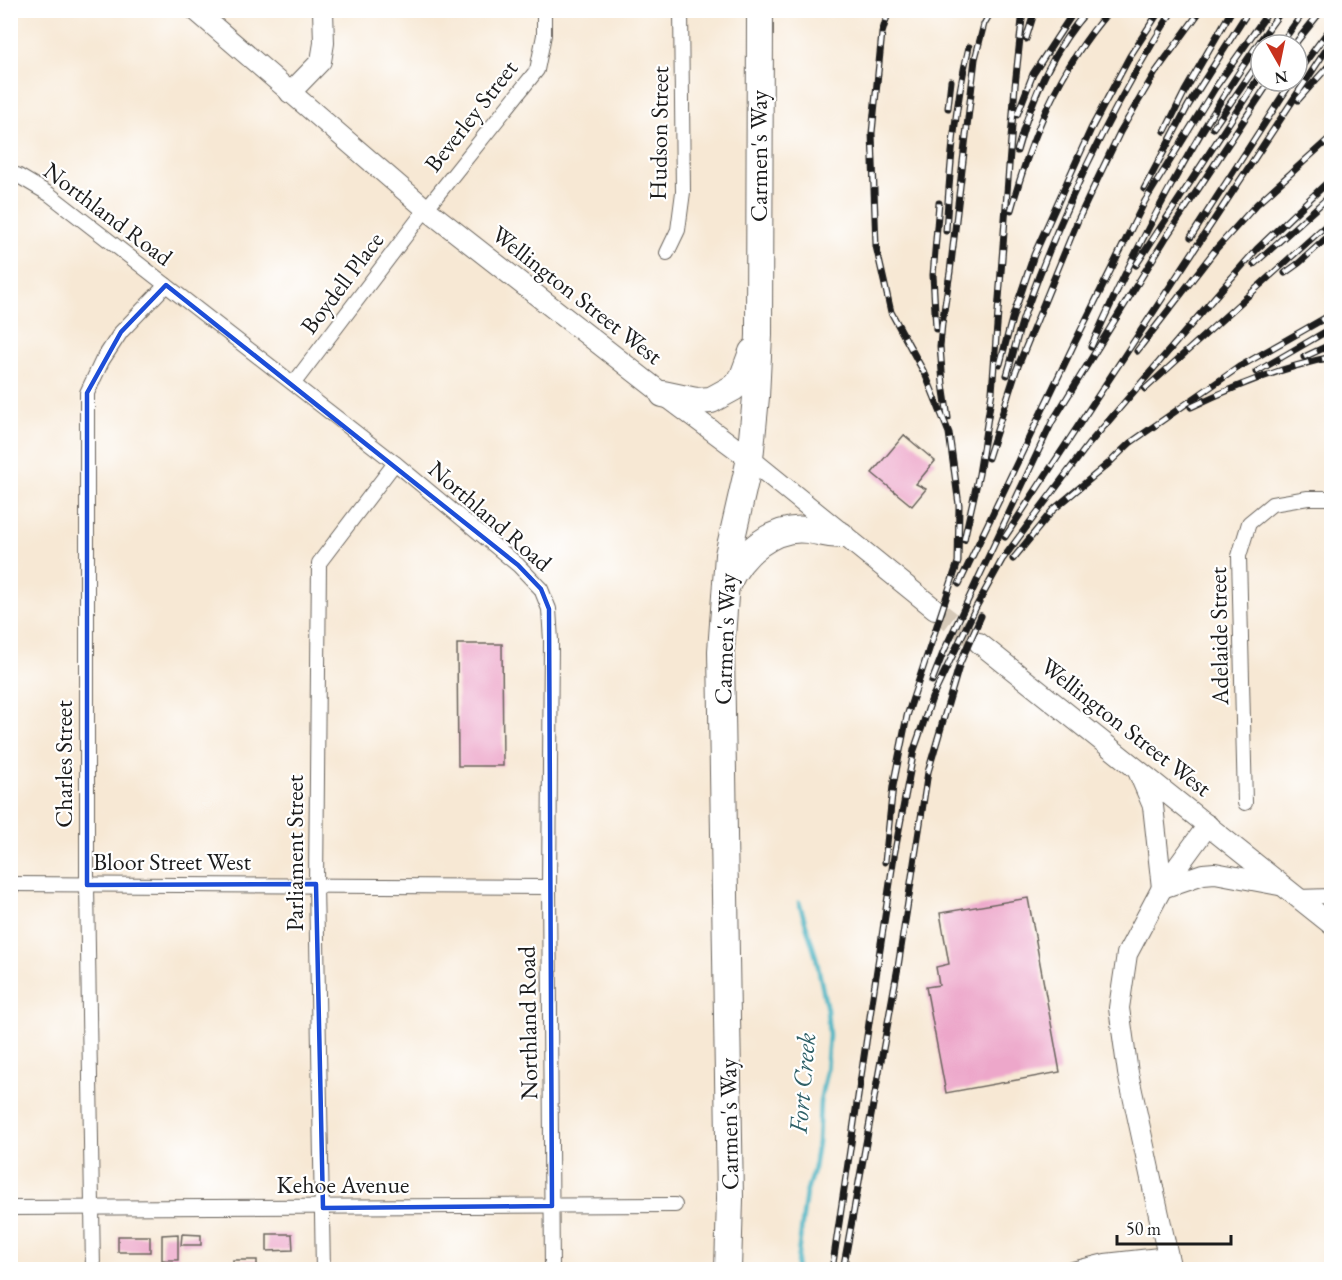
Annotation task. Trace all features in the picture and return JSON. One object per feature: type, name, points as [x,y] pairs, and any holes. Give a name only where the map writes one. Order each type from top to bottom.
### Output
[{"type":"highway","name":"Carmen's Way","points":[[728,1269],[730,1199],[721,651],[728,555],[750,459],[756,397],[759,335],[760,10]]},
{"type":"highway","points":[[663,394],[696,401],[711,400],[733,388],[742,379],[747,369],[759,335]]},
{"type":"highway","points":[[726,588],[733,571],[753,548],[779,533],[808,530],[825,535],[841,535]]},
{"type":"main road","name":"Wellington Street West","points":[[195,10],[426,209],[750,459],[935,609]]},
{"type":"main road","points":[[290,93],[321,61],[324,43],[323,10]]},
{"type":"main road","name":"Wellington Street West","points":[[978,643],[1208,825],[1162,888],[1126,954],[1119,1008],[1128,1073],[1170,1262]]},
{"type":"main road","points":[[1137,769],[1153,806],[1162,888],[1203,874],[1215,873],[1290,891]]},
{"type":"main road","points":[[1208,825],[1332,925]]},
{"type":"street","name":"Beverley Street","points":[[426,209],[537,70],[544,34],[544,10]]},
{"type":"street","name":"Hudson Street","points":[[667,253],[678,230],[683,192],[681,10]]},
{"type":"street","name":"Northland Road","points":[[10,175],[17,176],[49,194],[294,383],[518,565],[542,589],[549,609],[551,641],[549,887],[552,1269]]},
{"type":"street","name":"Boydell Place","points":[[294,383],[426,209]]},
{"type":"street","name":"Charles Street","points":[[93,1269],[87,885],[87,393],[102,361],[121,332],[165,285]]},
{"type":"street","name":"Parliament Street","points":[[323,1269],[316,884],[319,563],[395,463]]},
{"type":"street","name":"Adelaide Street","points":[[1245,803],[1239,556],[1249,523],[1272,504],[1308,498],[1332,498]]},
{"type":"street","name":"Bloor Street West","points":[[10,884],[549,887]]},
{"type":"street","points":[[1290,891],[1332,896]]},
{"type":"street","name":"Kehoe Avenue","points":[[10,1208],[675,1205]]},
{"type":"street","points":[[1068,1269],[1105,1261],[1170,1262]]},
{"type":"highlighted area","points":[[166,285],[518,565],[541,589],[549,609],[552,1206],[323,1208],[316,884],[87,885],[87,393],[121,332]]},
{"type":"building","points":[[904,435],[935,461],[916,484],[926,489],[912,506],[872,473]]},
{"type":"building","points":[[457,644],[502,644],[503,766],[458,766]]},
{"type":"building","points":[[1028,898],[1060,1072],[946,1093],[926,987],[939,985],[936,967],[949,964],[940,913]]},
{"type":"building","points":[[178,1234],[178,1260],[162,1260],[162,1235]]},
{"type":"building","points":[[182,1234],[201,1235],[201,1245],[181,1245]]},
{"type":"building","points":[[267,1234],[292,1234],[293,1250],[267,1251]]},
{"type":"building","points":[[118,1236],[150,1236],[150,1252],[118,1252]]},
{"type":"building","points":[[233,1260],[257,1260],[257,1270],[233,1270]]},
{"type":"building","points":[[146,1262],[161,1262],[161,1270],[146,1270]]},
{"type":"waterway","name":"Fort Creek","points":[[796,1270],[806,1193],[814,1168],[818,1142],[820,1102],[826,1072],[829,1035],[827,1010],[816,957],[799,902]]},
{"type":"tunnel","points":[[935,609],[979,643]]},
{"type":"railway","points":[[885,862],[893,786],[907,716],[958,562],[959,505],[949,433],[926,376],[891,312],[876,246],[872,133],[882,33],[889,10]]},
{"type":"railway","points":[[948,418],[940,346],[942,324],[975,59],[984,24],[992,10]]},
{"type":"railway","points":[[964,540],[979,474],[992,392],[1015,86],[1023,10]]},
{"type":"railway","points":[[1026,39],[1035,10]]},
{"type":"railway","points":[[1017,115],[1033,74],[1075,10]]},
{"type":"railway","points":[[1017,151],[1044,76],[1075,25],[1088,10]]},
{"type":"railway","points":[[1011,210],[1028,156],[1049,104],[1076,56],[1110,10]]},
{"type":"railway","points":[[1000,364],[1012,319],[1034,255],[1091,129],[1130,56],[1160,10]]},
{"type":"railway","points":[[1007,375],[1025,313],[1075,190],[1111,117],[1173,10]]},
{"type":"railway","points":[[988,458],[1016,371],[1078,220],[1120,132],[1155,73],[1201,10]]},
{"type":"railway","points":[[1165,131],[1185,91],[1232,10]]},
{"type":"railway","points":[[1144,189],[1188,106],[1249,10]]},
{"type":"railway","points":[[959,584],[1145,201],[1215,88],[1270,10]]},
{"type":"railway","points":[[1091,347],[1154,216],[1227,90],[1282,10]]},
{"type":"railway","points":[[1289,33],[1305,10]]},
{"type":"railway","points":[[1304,33],[1322,10]]},
{"type":"railway","points":[[1309,57],[1332,26]]},
{"type":"railway","points":[[1005,537],[1332,41]]},
{"type":"railway","points":[[946,231],[956,116],[969,47]]},
{"type":"railway","points":[[1298,100],[1332,62]]},
{"type":"railway","points":[[1213,128],[1249,76]]},
{"type":"railway","points":[[948,108],[951,81]]},
{"type":"railway","points":[[1136,265],[1249,92]]},
{"type":"railway","points":[[932,681],[1052,422],[1167,236],[1262,93]]},
{"type":"railway","points":[[1191,237],[1284,93]]},
{"type":"railway","points":[[1137,351],[1216,249],[1257,204],[1332,136]]},
{"type":"railway","points":[[832,1270],[894,856],[914,750],[932,698],[976,607],[1002,560],[1088,445],[1257,249],[1332,178]]},
{"type":"railway","points":[[1254,264],[1332,194]]},
{"type":"railway","points":[[936,329],[933,275],[939,203]]},
{"type":"railway","points":[[1145,389],[1332,220]]},
{"type":"railway","points":[[1285,273],[1332,233]]},
{"type":"railway","points":[[1013,559],[1053,510],[1130,443],[1239,367],[1332,314]]},
{"type":"railway","points":[[1256,372],[1332,328]]},
{"type":"railway","points":[[1304,357],[1332,344]]},
{"type":"railway","points":[[1191,407],[1260,378],[1332,357]]},
{"type":"railway","points":[[843,1270],[898,967],[928,772],[960,663],[981,616]]}]
